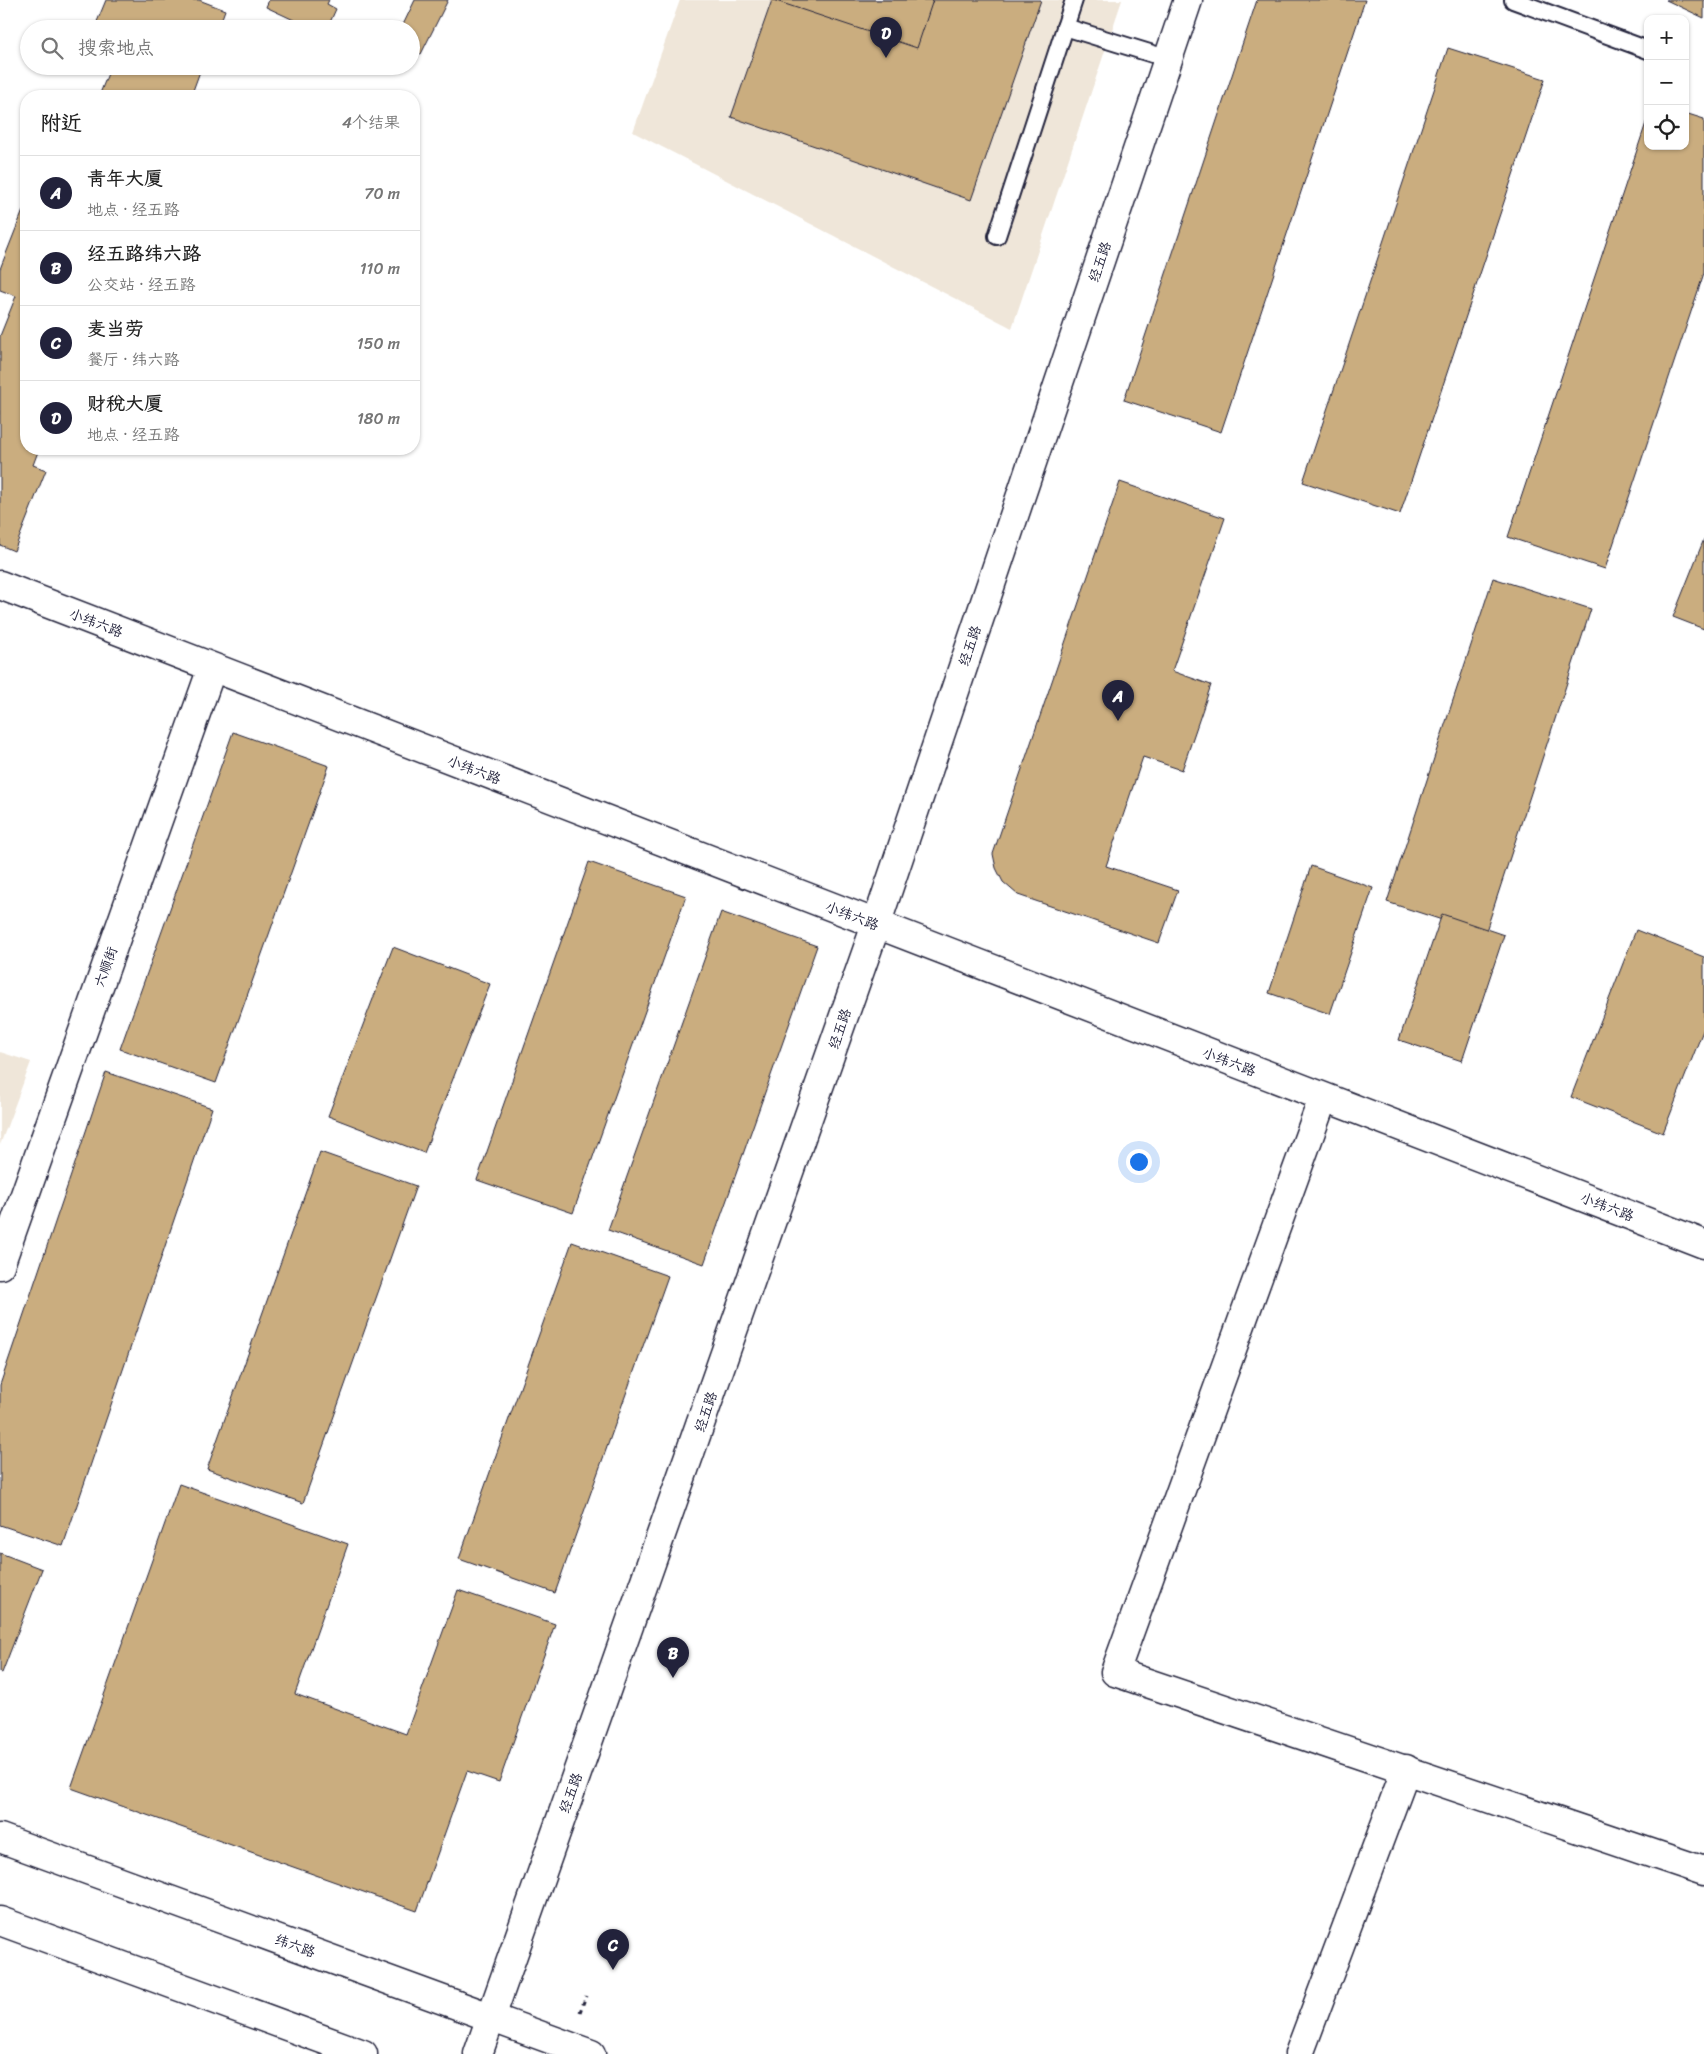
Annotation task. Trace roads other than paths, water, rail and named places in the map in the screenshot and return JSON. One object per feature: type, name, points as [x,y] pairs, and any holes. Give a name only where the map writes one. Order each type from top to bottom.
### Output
[{"type":"street","name":"经五路","points":[[478,2054],[621,1653],[876,925],[1188,0]]},
{"type":"street","name":"小纬六路","points":[[0,585],[1704,1244]]},
{"type":"street","name":"六顺街","points":[[0,1265],[212,668]]},
{"type":"street","points":[[1323,1098],[1115,1672],[1704,1871]]},
{"type":"street","points":[[1300,2054],[1406,1769]]},
{"type":"street","name":"纬六路","points":[[0,1838],[591,2054]]},
{"type":"street","points":[[0,1921],[363,2054]]},
{"type":"lane","points":[[997,236],[1074,0]]},
{"type":"lane","points":[[1512,0],[1644,49]]},
{"type":"lane","points":[[1065,27],[1168,59]]},
{"type":"place","name":"财税大厦","points":[[886,58]]},
{"type":"place","name":"青年大厦","points":[[1118,721]]},
{"type":"place","name":"经五路纬六路","points":[[673,1678]]},
{"type":"place","name":"麦当劳","points":[[613,1970]]}]
